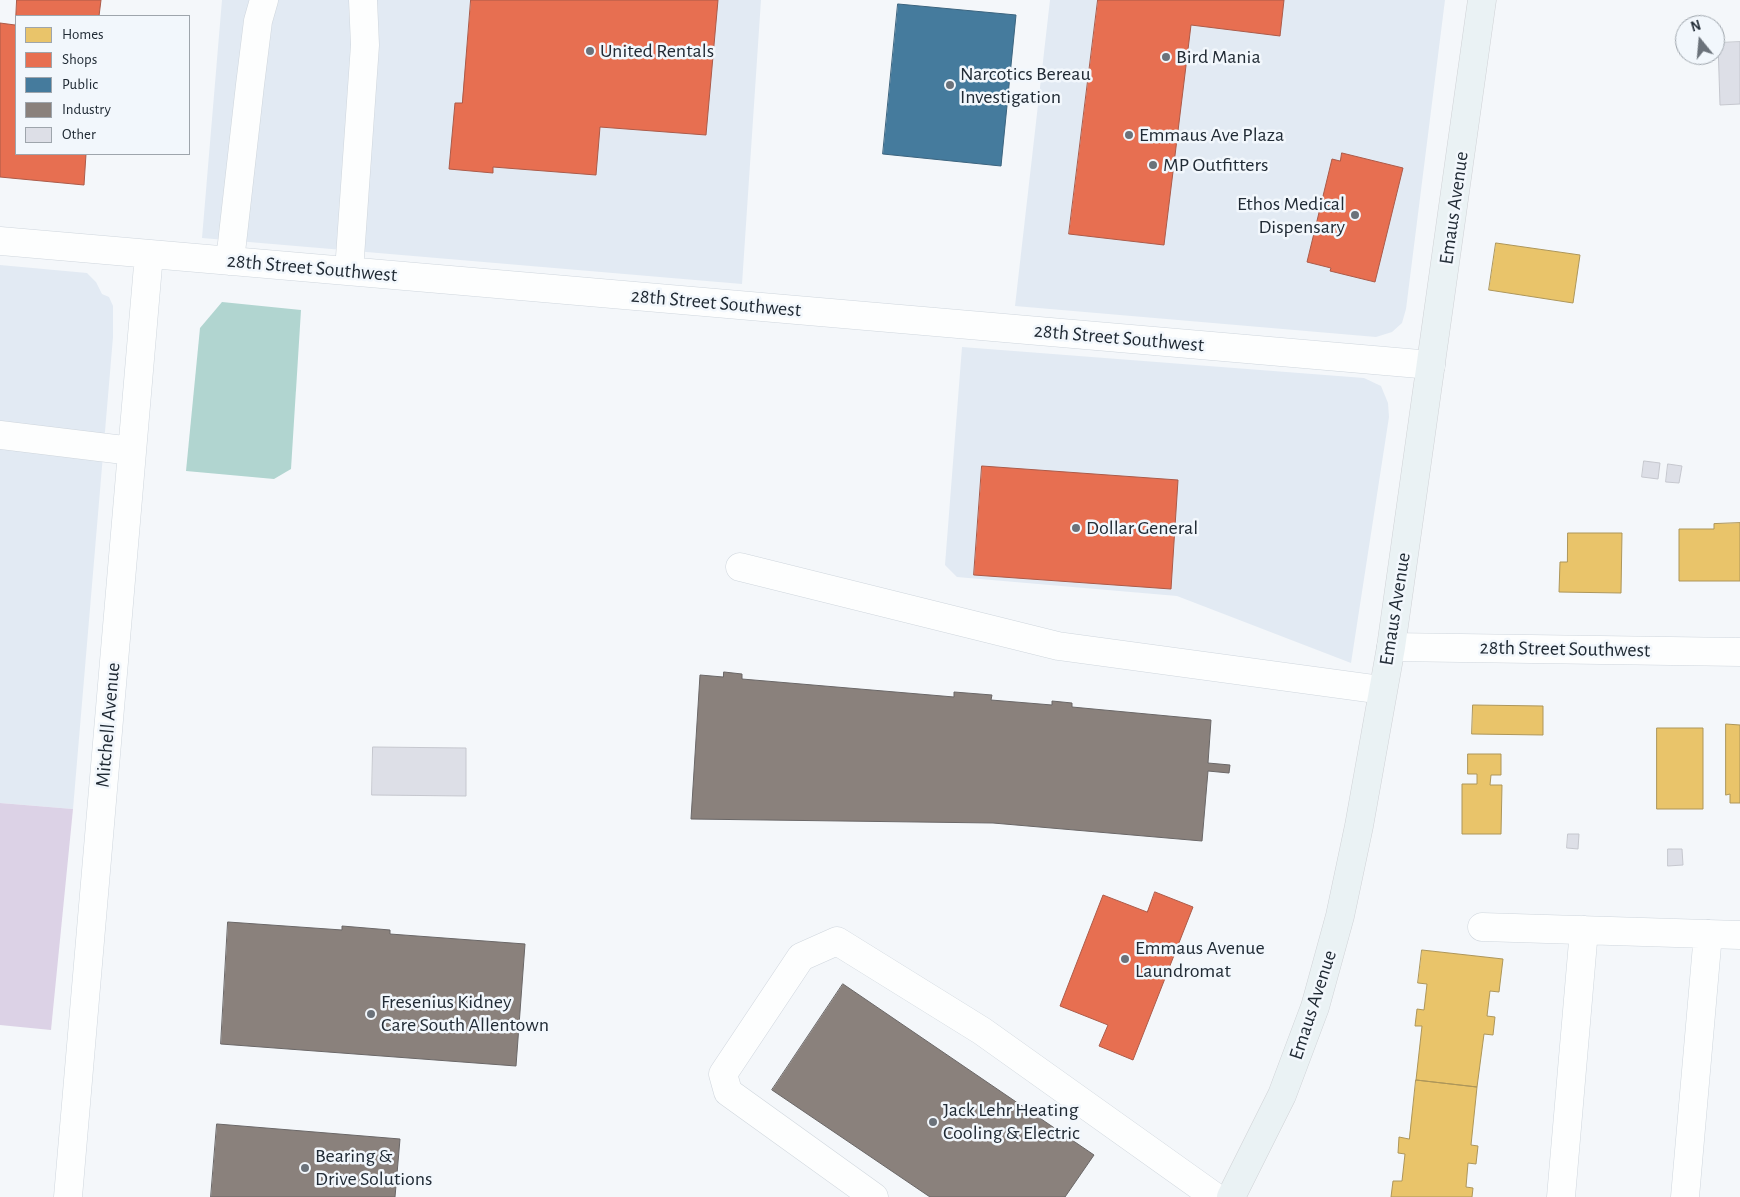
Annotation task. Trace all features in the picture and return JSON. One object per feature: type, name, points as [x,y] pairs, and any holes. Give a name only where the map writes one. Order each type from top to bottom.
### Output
[{"type":"main road","name":"Emaus Avenue","points":[[1231,1197],[1282,1095],[1315,1007],[1340,916],[1350,871],[1391,647],[1482,0]]},
{"type":"street","points":[[230,260],[258,21],[264,0]]},
{"type":"street","points":[[349,271],[364,53],[363,0]]},
{"type":"street","name":"28th Street Southwest","points":[[0,241],[1431,365]]},
{"type":"street","name":"Mitchell Avenue","points":[[68,1197],[149,254]]},
{"type":"street","points":[[0,435],[132,452]]},
{"type":"street","points":[[740,568],[1058,646],[1382,690]]},
{"type":"street","name":"28th Street Southwest","points":[[1391,647],[1740,652]]},
{"type":"street","points":[[1482,927],[1740,934]]},
{"type":"street","points":[[1561,1197],[1584,930]]},
{"type":"street","points":[[1686,1197],[1708,934]]},
{"type":"street","points":[[874,1197],[728,1092],[723,1074],[800,957],[837,941],[982,1031],[1215,1197]]},
{"type":"shaded area","points":[[222,0],[761,0],[742,284],[202,238]]},
{"type":"shaded area","points":[[1050,0],[1445,0],[1406,309],[1402,323],[1392,332],[1376,337],[1015,306]]},
{"type":"shaded area","points":[[0,265],[87,273],[96,282],[102,294],[109,297],[113,306],[113,337],[73,809],[0,803]]},
{"type":"shaded area","points":[[222,302],[301,310],[291,469],[274,479],[186,471],[200,328]]},
{"type":"shaded area","points":[[962,347],[1364,378],[1381,386],[1388,403],[1389,417],[1351,663],[1177,596],[957,577],[945,565]]},
{"type":"shaded area","points":[[0,803],[73,809],[51,1030],[0,1025]]},
{"type":"building: Homes","points":[[1496,243],[1580,255],[1573,303],[1489,290]]},
{"type":"building: Homes","points":[[1740,523],[1740,581],[1679,581],[1679,529],[1714,529],[1714,524]]},
{"type":"building: Homes","points":[[1568,533],[1622,533],[1621,593],[1559,592],[1560,562],[1567,562]]},
{"type":"building: Homes","points":[[1473,705],[1543,706],[1543,735],[1472,734]]},
{"type":"building: Homes","points":[[1726,724],[1740,725],[1740,803],[1730,803],[1730,794],[1726,795]]},
{"type":"building: Homes","points":[[1657,728],[1703,728],[1703,809],[1657,809]]},
{"type":"building: Homes","points":[[1468,754],[1501,754],[1501,775],[1491,775],[1490,785],[1502,785],[1501,834],[1462,834],[1462,784],[1477,784],[1477,774],[1468,774]]},
{"type":"building: Homes","points":[[1422,950],[1503,959],[1499,992],[1490,991],[1487,1016],[1495,1017],[1493,1035],[1484,1034],[1477,1087],[1416,1080],[1422,1026],[1415,1026],[1417,1009],[1424,1010],[1427,984],[1418,983]]},
{"type":"building: Homes","points":[[1416,1080],[1477,1087],[1471,1145],[1478,1146],[1476,1164],[1468,1163],[1466,1187],[1473,1188],[1472,1197],[1391,1197],[1393,1181],[1402,1181],[1405,1154],[1398,1153],[1399,1137],[1409,1139]]},
{"type":"building: Shops","points":[[17,0],[101,0],[99,15],[16,15]]},
{"type":"building: Shops","name":"United Rentals","points":[[471,0],[718,0],[706,135],[600,127],[596,175],[493,167],[493,173],[449,169],[455,103],[462,103]]},
{"type":"building: Shops","name":"Emmaus Ave Plaza","points":[[1098,0],[1284,0],[1280,36],[1191,25],[1164,245],[1069,234]]},
{"type":"building: Shops","points":[[0,23],[15,25],[15,155],[86,155],[84,185],[0,177]]},
{"type":"building: Shops","name":"Ethos Medical Dispensary","points":[[1342,153],[1403,168],[1375,282],[1330,271],[1331,268],[1307,262],[1332,159],[1340,161]]},
{"type":"building: Shops","name":"Dollar General","points":[[982,466],[1178,480],[1171,589],[974,575]]},
{"type":"building: Shops","name":"Emmaus Avenue Laundromat","points":[[1155,892],[1193,907],[1133,1060],[1099,1046],[1108,1025],[1060,1006],[1103,895],[1147,912]]},
{"type":"building: Public","name":"Narcotics Bereau Investigation","points":[[898,4],[1016,15],[1001,166],[883,154]]},
{"type":"building: Industry","points":[[724,672],[742,674],[742,679],[954,697],[954,692],[992,695],[991,700],[1052,705],[1052,701],[1072,703],[1072,707],[1211,720],[1208,763],[1230,765],[1229,773],[1208,771],[1202,841],[993,823],[691,819],[700,675],[723,677]]},
{"type":"building: Industry","name":"Fresenius Kidney Care South Allentown","points":[[228,922],[342,930],[342,926],[390,930],[390,934],[525,944],[516,1066],[221,1044]]},
{"type":"building: Industry","name":"Jack Lehr Heating Cooling & Electric","points":[[843,984],[1094,1155],[1065,1197],[930,1197],[772,1090]]},
{"type":"building: Industry","name":"Bearing & Drive Solutions","points":[[217,1124],[400,1139],[395,1197],[211,1197]]},
{"type":"building: Other","points":[[1740,42],[1740,104],[1720,105],[1719,65],[1725,65],[1725,43]]},
{"type":"building: Other","points":[[1644,461],[1660,463],[1658,479],[1642,477]]},
{"type":"building: Other","points":[[1668,464],[1682,466],[1679,483],[1666,482]]},
{"type":"building: Other","points":[[373,747],[466,748],[466,796],[372,795]]},
{"type":"building: Other","points":[[1568,834],[1579,834],[1578,849],[1567,848]]},
{"type":"building: Other","points":[[1668,849],[1682,849],[1683,865],[1668,866]]},
{"type":"place","name":"United Rentals","points":[[590,51]]},
{"type":"place","name":"Bird Mania","points":[[1166,57]]},
{"type":"place","name":"Narcotics Bereau Investigation","points":[[950,85]]},
{"type":"place","name":"Emmaus Ave Plaza","points":[[1129,135]]},
{"type":"place","name":"MP Outfitters","points":[[1153,165]]},
{"type":"place","name":"Ethos Medical Dispensary","points":[[1355,215]]},
{"type":"place","name":"Dollar General","points":[[1076,528]]},
{"type":"place","name":"Emmaus Avenue Laundromat","points":[[1125,959]]},
{"type":"place","name":"Fresenius Kidney Care South Allentown","points":[[371,1014]]},
{"type":"place","name":"Jack Lehr Heating Cooling & Electric","points":[[933,1122]]},
{"type":"place","name":"Bearing & Drive Solutions","points":[[305,1168]]}]
